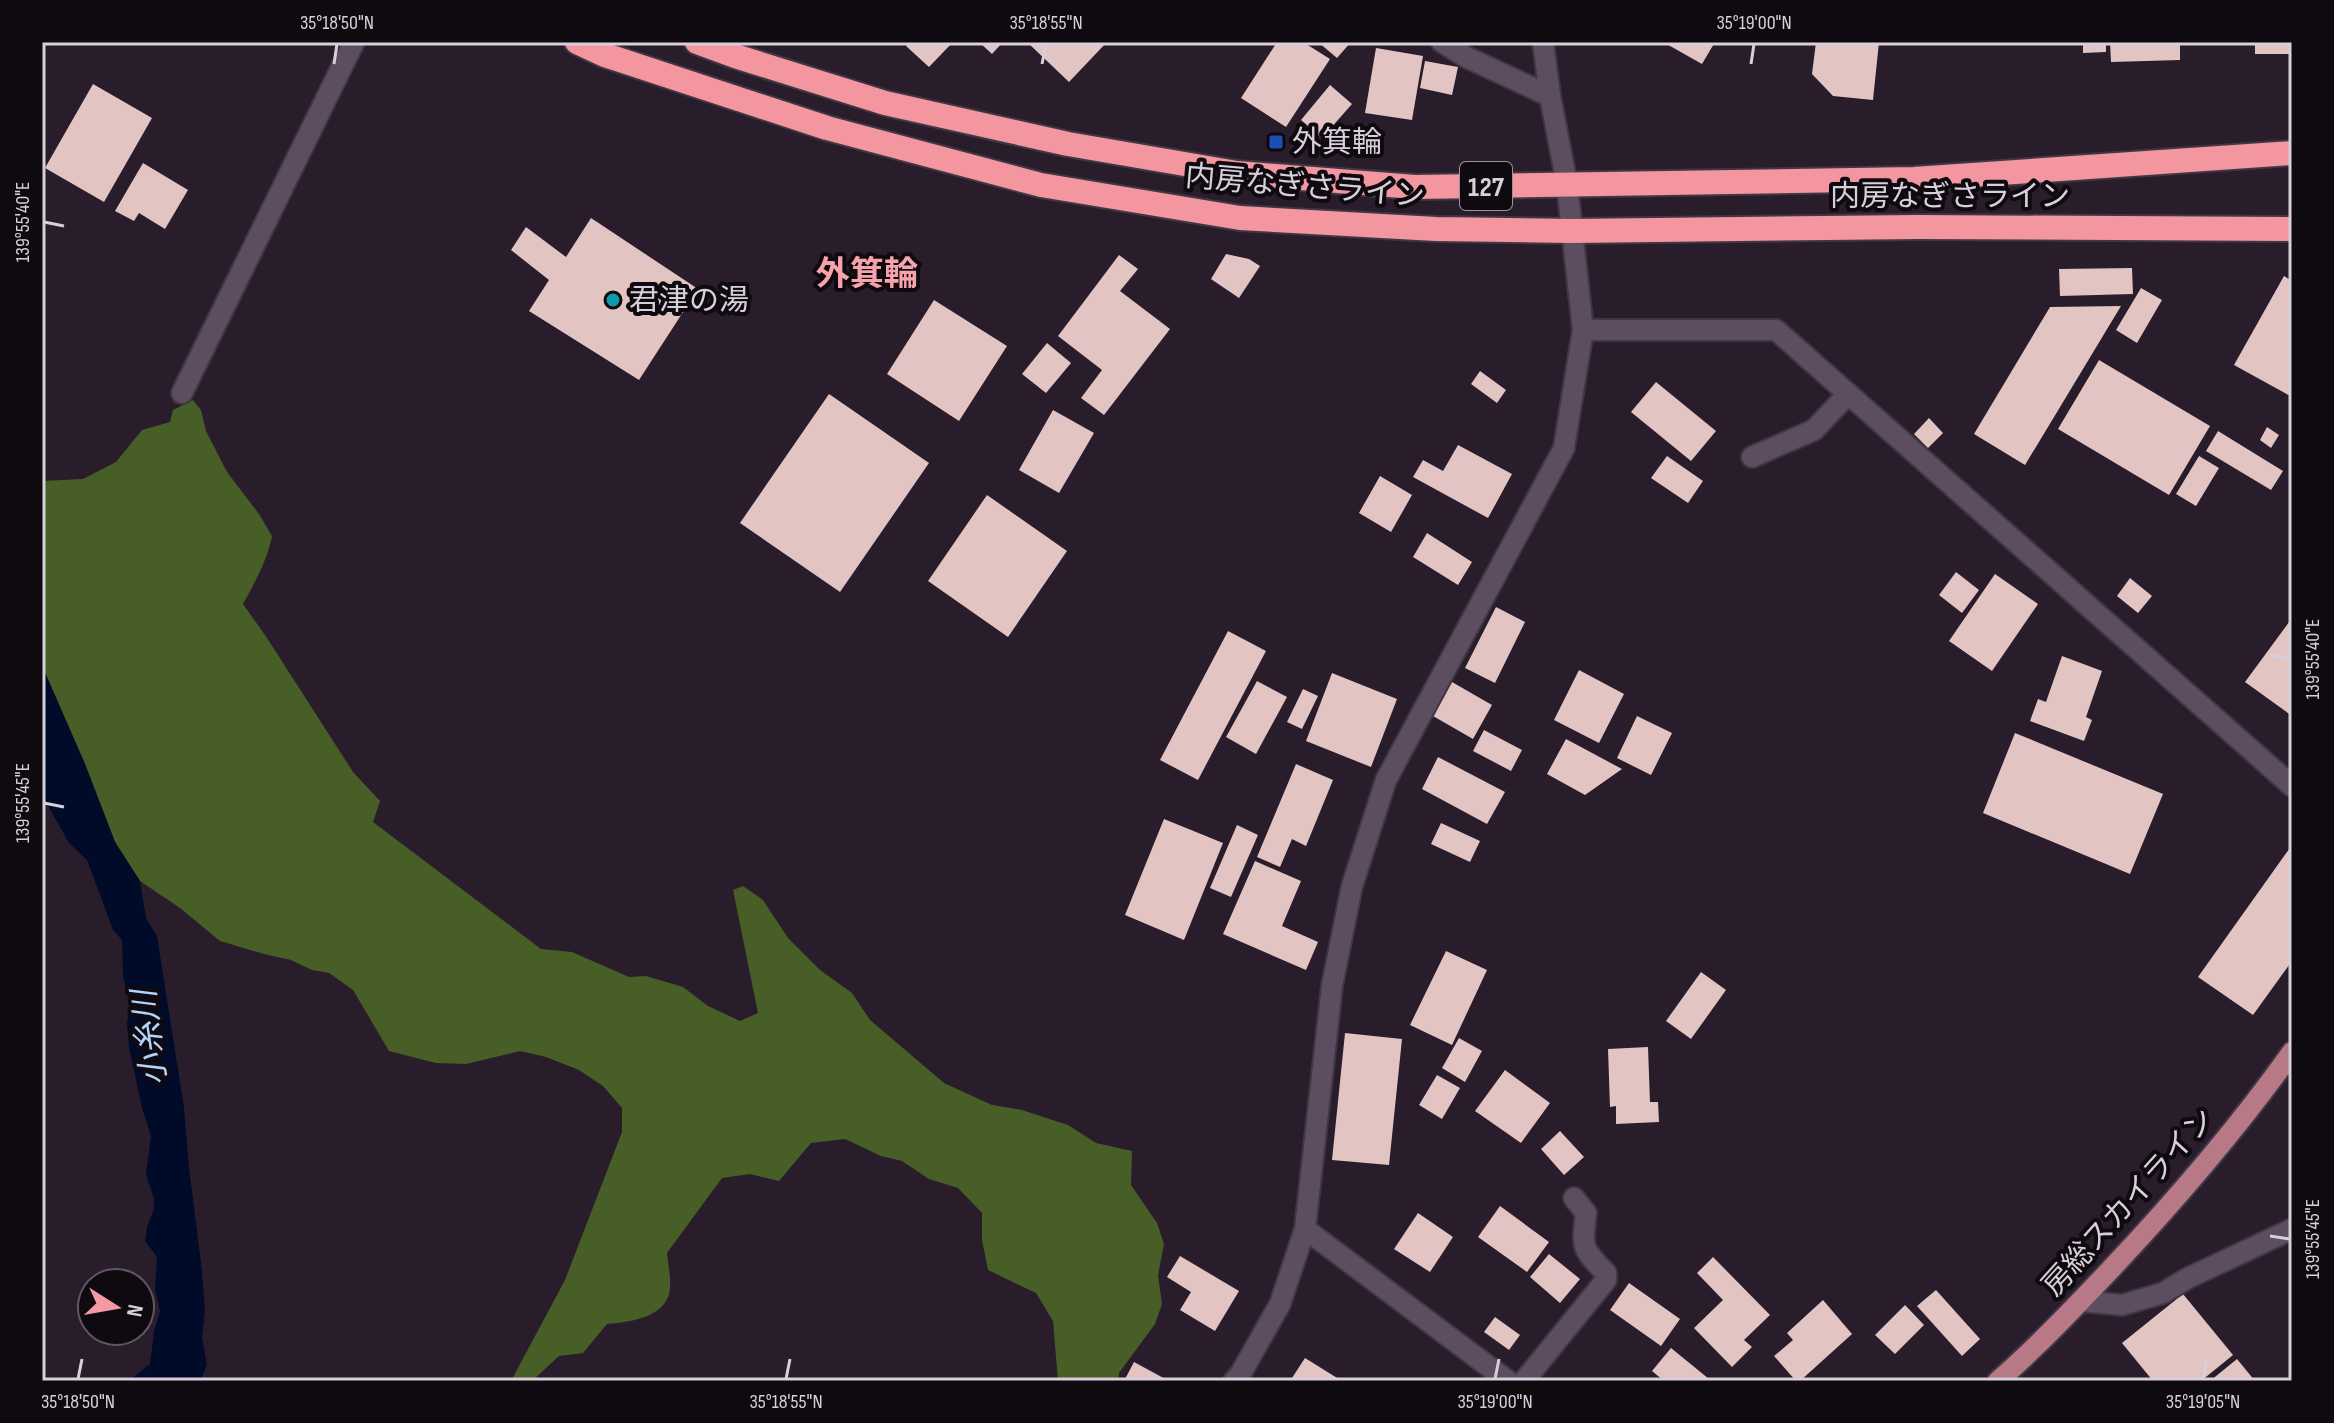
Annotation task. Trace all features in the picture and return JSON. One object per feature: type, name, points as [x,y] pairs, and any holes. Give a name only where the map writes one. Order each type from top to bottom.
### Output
[{"type":"highway","name":"内房なぎさライン","points":[[577,42],[605,55],[827,128],[1041,185],[1240,218],[1436,229],[1571,231],[1917,227],[2292,229]]},
{"type":"highway","name":"内房なぎさライン","points":[[697,42],[885,103],[1068,144],[1237,173],[1415,187],[1914,179],[2292,153]]},
{"type":"main road","name":"房総スカイライン","points":[[1998,1381],[2035,1349],[2156,1221],[2237,1127],[2292,1052]]},
{"type":"street","points":[[182,393],[354,42]]},
{"type":"street","points":[[1442,42],[1466,57],[1550,96]]},
{"type":"street","points":[[1234,1381],[1280,1304],[1305,1229],[1332,986],[1352,886],[1386,780],[1564,448],[1583,330],[1567,184],[1543,42]]},
{"type":"street","points":[[1583,330],[1776,330],[2292,786]]},
{"type":"street","points":[[1752,457],[1814,430],[1848,394]]},
{"type":"street","points":[[1524,1381],[1606,1280],[1606,1273],[1587,1253],[1583,1244],[1586,1213],[1574,1198]]},
{"type":"street","points":[[1305,1229],[1508,1381]]},
{"type":"street","points":[[2081,1301],[2122,1305],[2163,1293],[2292,1229]]},
{"type":"green space","points":[[193,400],[201,410],[206,431],[227,472],[272,536],[264,563],[243,604],[353,772],[380,801],[373,822],[541,949],[572,952],[629,977],[646,976],[683,987],[708,1006],[740,1021],[758,1013],[733,890],[743,886],[763,900],[788,938],[820,970],[852,993],[870,1020],[944,1083],[992,1105],[1022,1110],[1068,1125],[1096,1143],[1132,1151],[1131,1185],[1157,1223],[1164,1244],[1158,1275],[1162,1304],[1155,1324],[1119,1373],[1118,1381],[1058,1381],[1053,1321],[1036,1293],[988,1270],[982,1240],[982,1213],[958,1188],[929,1179],[902,1161],[881,1156],[845,1139],[811,1143],[779,1181],[750,1174],[722,1178],[667,1253],[670,1287],[664,1304],[642,1318],[607,1324],[583,1353],[559,1356],[532,1381],[511,1381],[565,1280],[622,1132],[622,1108],[603,1086],[579,1070],[546,1057],[520,1051],[466,1064],[436,1063],[389,1051],[353,990],[329,973],[220,941],[140,881],[115,842],[43,668],[42,481],[83,479],[116,462],[142,430],[170,422],[173,410]]},
{"type":"water","name":"小糸川","points":[[42,643],[43,668],[115,842],[140,881],[146,918],[157,936],[184,1108],[202,1271],[205,1311],[202,1338],[207,1365],[200,1381],[128,1381],[150,1364],[152,1347],[156,1347],[156,1324],[160,1311],[156,1294],[157,1257],[145,1241],[154,1209],[146,1175],[151,1136],[129,1047],[127,1024],[130,1001],[123,977],[122,940],[113,930],[87,860],[69,843],[42,795]]},
{"type":"building","points":[[910,42],[953,42],[929,67],[906,46]]},
{"type":"building","points":[[979,42],[1003,42],[992,54]]},
{"type":"building","points":[[1027,42],[1107,42],[1069,82]]},
{"type":"building","points":[[1277,42],[1303,42],[1330,59],[1286,127],[1241,98]]},
{"type":"building","points":[[1318,42],[1351,42],[1337,58]]},
{"type":"building","points":[[1663,42],[1715,42],[1702,64]]},
{"type":"building","points":[[1816,42],[1879,42],[1873,100],[1833,96],[1812,74]]},
{"type":"building","points":[[2083,42],[2106,42],[2106,52],[2083,53]]},
{"type":"building","points":[[2110,42],[2180,42],[2180,60],[2111,62]]},
{"type":"building","points":[[2255,42],[2292,42],[2292,54],[2255,54]]},
{"type":"building","points":[[1376,48],[1423,56],[1412,120],[1365,113]]},
{"type":"building","points":[[1425,61],[1458,67],[1452,95],[1420,88]]},
{"type":"building","points":[[93,84],[152,118],[104,202],[45,168]]},
{"type":"building","points":[[1330,85],[1352,104],[1322,138],[1301,120]]},
{"type":"building","points":[[143,163],[188,190],[165,229],[139,213],[134,221],[115,211]]},
{"type":"building","name":"君津の湯","points":[[591,218],[698,289],[639,380],[529,311],[549,280],[511,250],[526,227],[566,257]]},
{"type":"building","points":[[1226,254],[1249,259],[1260,266],[1239,298],[1211,279]]},
{"type":"building","points":[[1119,255],[1138,269],[1120,291],[1170,329],[1104,415],[1081,398],[1102,370],[1058,336]]},
{"type":"building","points":[[2132,268],[2133,294],[2060,296],[2059,269]]},
{"type":"building","points":[[2284,276],[2292,281],[2292,397],[2234,365]]},
{"type":"building","points":[[2141,288],[2162,300],[2137,343],[2116,330]]},
{"type":"building","points":[[934,300],[1007,346],[959,421],[887,374]]},
{"type":"building","points":[[2121,306],[2025,465],[1974,434],[2050,307]]},
{"type":"building","points":[[1047,343],[1071,363],[1046,393],[1022,374]]},
{"type":"building","points":[[2099,360],[2210,426],[2169,495],[2058,429]]},
{"type":"building","points":[[1480,371],[1506,390],[1497,403],[1471,384]]},
{"type":"building","points":[[1656,382],[1716,431],[1691,461],[1631,412]]},
{"type":"building","points":[[829,394],[929,463],[840,592],[740,523]]},
{"type":"building","points":[[1053,410],[1094,433],[1059,493],[1019,470]]},
{"type":"building","points":[[1929,418],[1943,433],[1928,448],[1914,434]]},
{"type":"building","points":[[2267,427],[2279,435],[2271,448],[2260,440]]},
{"type":"building","points":[[2218,431],[2283,471],[2271,490],[2206,451]]},
{"type":"building","points":[[1458,445],[1512,474],[1488,518],[1413,477],[1423,460],[1443,471]]},
{"type":"building","points":[[1667,456],[1703,481],[1688,503],[1651,478]]},
{"type":"building","points":[[2199,456],[2219,468],[2196,506],[2176,494]]},
{"type":"building","points":[[1380,476],[1412,495],[1391,532],[1359,513]]},
{"type":"building","points":[[987,495],[1067,551],[1008,637],[928,581]]},
{"type":"building","points":[[1427,533],[1472,562],[1458,585],[1413,557]]},
{"type":"building","points":[[1956,572],[1979,590],[1962,613],[1939,595]]},
{"type":"building","points":[[1995,574],[2038,604],[1992,671],[1949,641]]},
{"type":"building","points":[[2130,578],[2152,596],[2138,613],[2117,596]]},
{"type":"building","points":[[1496,607],[1525,622],[1495,683],[1465,668]]},
{"type":"building","points":[[2292,618],[2292,716],[2245,682]]},
{"type":"building","points":[[1228,631],[1266,651],[1198,780],[1160,760]]},
{"type":"building","points":[[2062,656],[2102,671],[2086,717],[2092,720],[2084,741],[2030,721],[2038,699],[2046,702]]},
{"type":"building","points":[[1579,670],[1624,694],[1599,743],[1554,720]]},
{"type":"building","points":[[1332,673],[1397,699],[1371,767],[1306,741]]},
{"type":"building","points":[[1257,681],[1287,697],[1256,754],[1226,737]]},
{"type":"building","points":[[1452,682],[1492,705],[1473,739],[1433,716]]},
{"type":"building","points":[[1303,689],[1318,696],[1302,729],[1287,722]]},
{"type":"building","points":[[1637,716],[1672,733],[1651,775],[1617,758]]},
{"type":"building","points":[[1484,730],[1522,750],[1511,771],[1473,751]]},
{"type":"building","points":[[2015,733],[2163,794],[2130,874],[1983,813]]},
{"type":"building","points":[[1566,739],[1622,769],[1585,795],[1547,774]]},
{"type":"building","points":[[1438,757],[1505,792],[1487,824],[1422,789]]},
{"type":"building","points":[[1296,764],[1333,780],[1306,846],[1292,839],[1280,867],[1257,857]]},
{"type":"building","points":[[1164,819],[1223,843],[1184,940],[1125,915]]},
{"type":"building","points":[[1441,823],[1480,841],[1470,862],[1431,844]]},
{"type":"building","points":[[1237,825],[1258,835],[1231,897],[1210,888]]},
{"type":"building","points":[[2292,845],[2292,961],[2253,1015],[2198,977]]},
{"type":"building","points":[[1255,861],[1301,881],[1282,926],[1318,942],[1306,970],[1223,934]]},
{"type":"building","points":[[1446,951],[1487,970],[1452,1045],[1410,1025]]},
{"type":"building","points":[[1701,972],[1726,990],[1691,1039],[1666,1021]]},
{"type":"building","points":[[1345,1033],[1402,1039],[1389,1165],[1332,1160]]},
{"type":"building","points":[[1459,1038],[1482,1051],[1465,1082],[1442,1068]]},
{"type":"building","points":[[1648,1047],[1650,1102],[1658,1102],[1659,1122],[1616,1124],[1616,1106],[1610,1107],[1608,1049]]},
{"type":"building","points":[[1505,1070],[1550,1103],[1521,1143],[1475,1111]]},
{"type":"building","points":[[1437,1075],[1460,1088],[1442,1119],[1419,1105]]},
{"type":"building","points":[[1560,1131],[1584,1157],[1564,1175],[1541,1149]]},
{"type":"building","points":[[1500,1206],[1549,1242],[1527,1272],[1478,1237]]},
{"type":"building","points":[[1418,1213],[1453,1237],[1430,1272],[1394,1249]]},
{"type":"building","points":[[1549,1254],[1580,1279],[1560,1303],[1530,1277]]},
{"type":"building","points":[[1180,1256],[1239,1291],[1215,1331],[1180,1310],[1191,1292],[1167,1277]]},
{"type":"building","points":[[1713,1257],[1770,1315],[1744,1340],[1752,1347],[1732,1367],[1694,1328],[1723,1300],[1697,1273]]},
{"type":"building","points":[[1629,1283],[1680,1319],[1661,1346],[1610,1310]]},
{"type":"building","points":[[1936,1290],[1980,1339],[1962,1356],[1917,1306]]},
{"type":"building","points":[[2183,1294],[2233,1355],[2201,1381],[2153,1381],[2122,1343]]},
{"type":"building","points":[[1823,1300],[1852,1334],[1800,1381],[1796,1381],[1774,1356],[1793,1340],[1787,1333]]},
{"type":"building","points":[[1905,1305],[1924,1325],[1895,1354],[1875,1335]]},
{"type":"building","points":[[1495,1317],[1520,1335],[1509,1350],[1484,1332]]},
{"type":"building","points":[[1671,1348],[1708,1381],[1664,1381],[1652,1371]]},
{"type":"building","points":[[1305,1358],[1342,1381],[1290,1381]]},
{"type":"building","points":[[2237,1359],[2255,1381],[2210,1381]]},
{"type":"building","points":[[1134,1362],[1169,1381],[1124,1381]]},
{"type":"place","name":"外箕輪","points":[[1276,142]]},
{"type":"place","name":"君津の湯","points":[[613,300]]},
{"type":"district","name":"外箕輪","points":[[867,273]]}]
